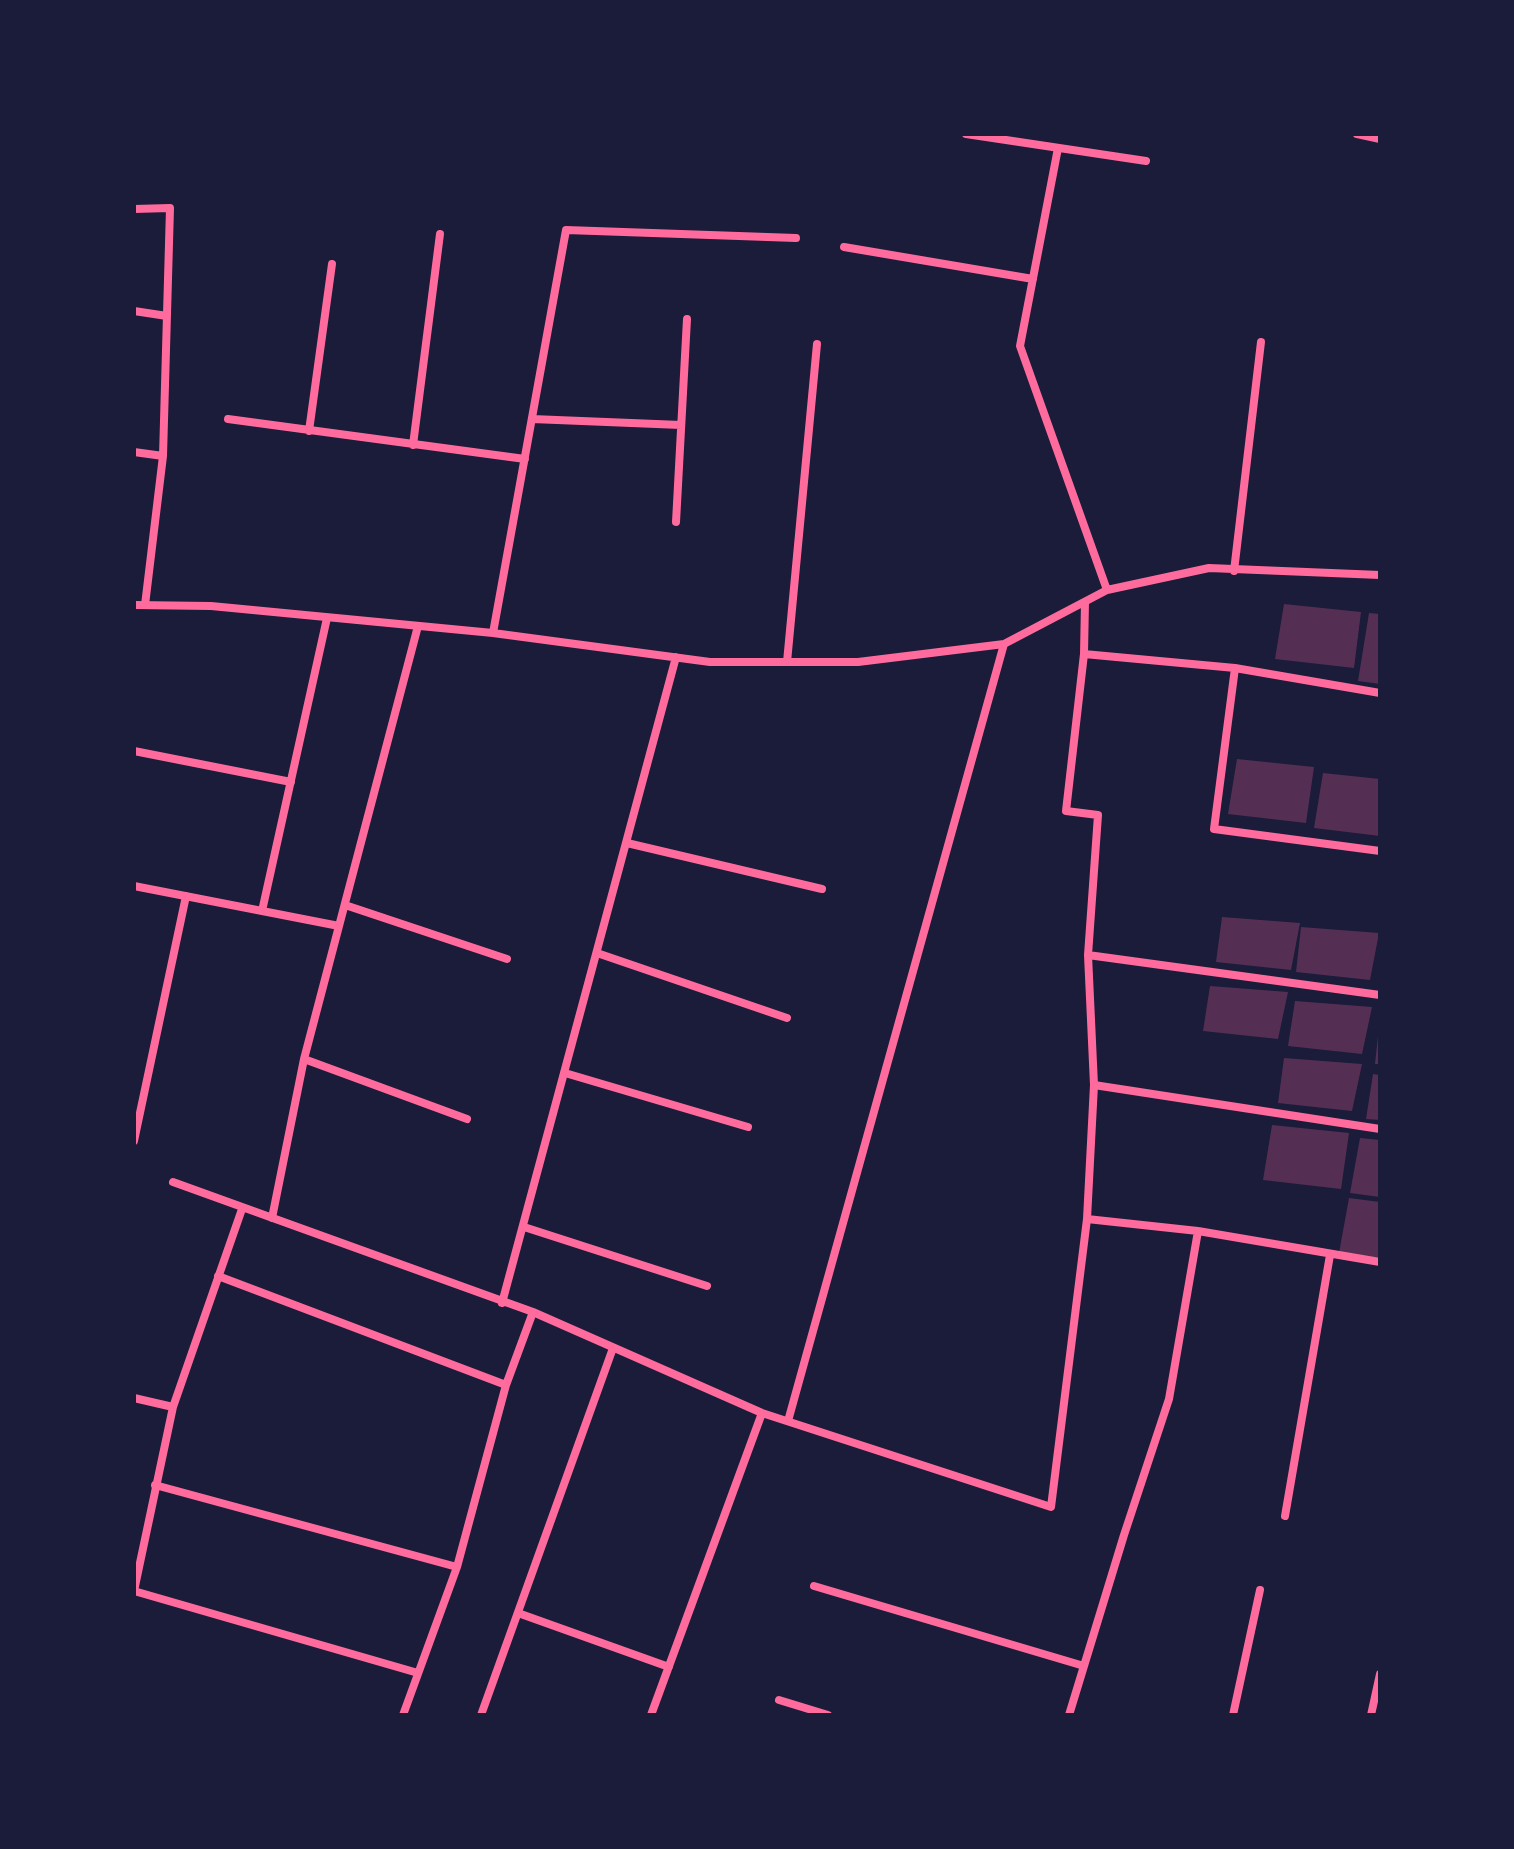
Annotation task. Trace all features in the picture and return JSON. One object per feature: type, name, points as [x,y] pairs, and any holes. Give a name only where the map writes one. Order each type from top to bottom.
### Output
[{"type":"street","points":[[966,134],[1146,161]]},
{"type":"street","points":[[1357,134],[1380,139]]},
{"type":"street","points":[[1058,148],[1020,346],[1107,590]]},
{"type":"street","points":[[134,209],[170,208],[163,456],[145,605]]},
{"type":"street","points":[[493,633],[566,230],[796,238]]},
{"type":"street","points":[[413,445],[440,234]]},
{"type":"street","points":[[844,247],[1033,279]]},
{"type":"street","points":[[309,431],[332,264]]},
{"type":"street","points":[[134,311],[167,316]]},
{"type":"street","points":[[676,522],[687,319]]},
{"type":"street","points":[[1234,571],[1261,342]]},
{"type":"street","points":[[787,662],[817,344]]},
{"type":"street","points":[[228,419],[525,459]]},
{"type":"street","points":[[532,419],[681,425]]},
{"type":"street","points":[[134,452],[163,456]]},
{"type":"street","points":[[134,605],[211,606],[493,633],[710,662],[858,662],[1004,644],[1107,590],[1209,568],[1380,575]]},
{"type":"street","points":[[173,1182],[533,1312],[762,1413],[1051,1507],[1087,1219],[1094,1085],[1088,955],[1098,815],[1066,811],[1084,654],[1085,602]]},
{"type":"street","points":[[262,911],[327,618]]},
{"type":"street","points":[[272,1218],[304,1059],[418,626]]},
{"type":"street","points":[[788,1421],[1004,644]]},
{"type":"street","points":[[1084,654],[1235,668],[1380,693]]},
{"type":"street","points":[[502,1303],[676,657]]},
{"type":"street","points":[[1235,668],[1214,829],[1380,851]]},
{"type":"street","points":[[134,751],[291,782]]},
{"type":"street","points":[[627,843],[822,889]]},
{"type":"street","points":[[134,886],[339,926]]},
{"type":"street","points":[[134,1141],[186,896]]},
{"type":"street","points":[[345,905],[507,959]]},
{"type":"street","points":[[597,953],[787,1018]]},
{"type":"street","points":[[1088,955],[1380,995]]},
{"type":"street","points":[[304,1059],[467,1119]]},
{"type":"street","points":[[565,1073],[748,1127]]},
{"type":"street","points":[[1094,1085],[1380,1129]]},
{"type":"street","points":[[242,1209],[173,1407],[134,1591],[418,1673]]},
{"type":"street","points":[[1087,1219],[1198,1231],[1380,1262]]},
{"type":"street","points":[[524,1227],[707,1286]]},
{"type":"street","points":[[1069,1715],[1169,1399],[1198,1231]]},
{"type":"street","points":[[1285,1516],[1330,1255]]},
{"type":"street","points":[[218,1276],[506,1385]]},
{"type":"street","points":[[403,1715],[457,1567],[506,1385],[533,1312]]},
{"type":"street","points":[[481,1715],[613,1348]]},
{"type":"street","points":[[134,1398],[173,1407]]},
{"type":"street","points":[[651,1715],[762,1413]]},
{"type":"street","points":[[155,1485],[457,1567]]},
{"type":"street","points":[[814,1586],[1084,1666]]},
{"type":"street","points":[[1233,1715],[1260,1590]]},
{"type":"street","points":[[518,1613],[669,1667]]},
{"type":"street","points":[[1371,1715],[1380,1674]]},
{"type":"street","points":[[779,1700],[828,1715]]},
{"type":"building","points":[[1284,604],[1361,612],[1354,668],[1275,659]]},
{"type":"building","points":[[1369,613],[1380,614],[1380,684],[1358,681]]},
{"type":"building","points":[[1237,759],[1314,767],[1306,823],[1228,814]]},
{"type":"building","points":[[1323,773],[1380,779],[1380,836],[1314,828]]},
{"type":"building","points":[[1222,917],[1300,923],[1291,970],[1216,962]]},
{"type":"building","points":[[1301,927],[1379,933],[1370,980],[1296,972]]},
{"type":"building","points":[[1210,986],[1288,992],[1278,1039],[1203,1031]]},
{"type":"building","points":[[1295,1001],[1372,1007],[1362,1054],[1288,1046]]},
{"type":"building","points":[[1378,1036],[1380,1064],[1375,1064]]},
{"type":"building","points":[[1284,1058],[1362,1064],[1352,1111],[1278,1103]]},
{"type":"building","points":[[1373,1074],[1380,1075],[1380,1120],[1366,1119]]},
{"type":"building","points":[[1272,1125],[1349,1133],[1341,1189],[1263,1180]]},
{"type":"building","points":[[1360,1138],[1380,1140],[1380,1197],[1350,1193]]},
{"type":"building","points":[[1349,1198],[1380,1202],[1380,1258],[1339,1253]]}]
